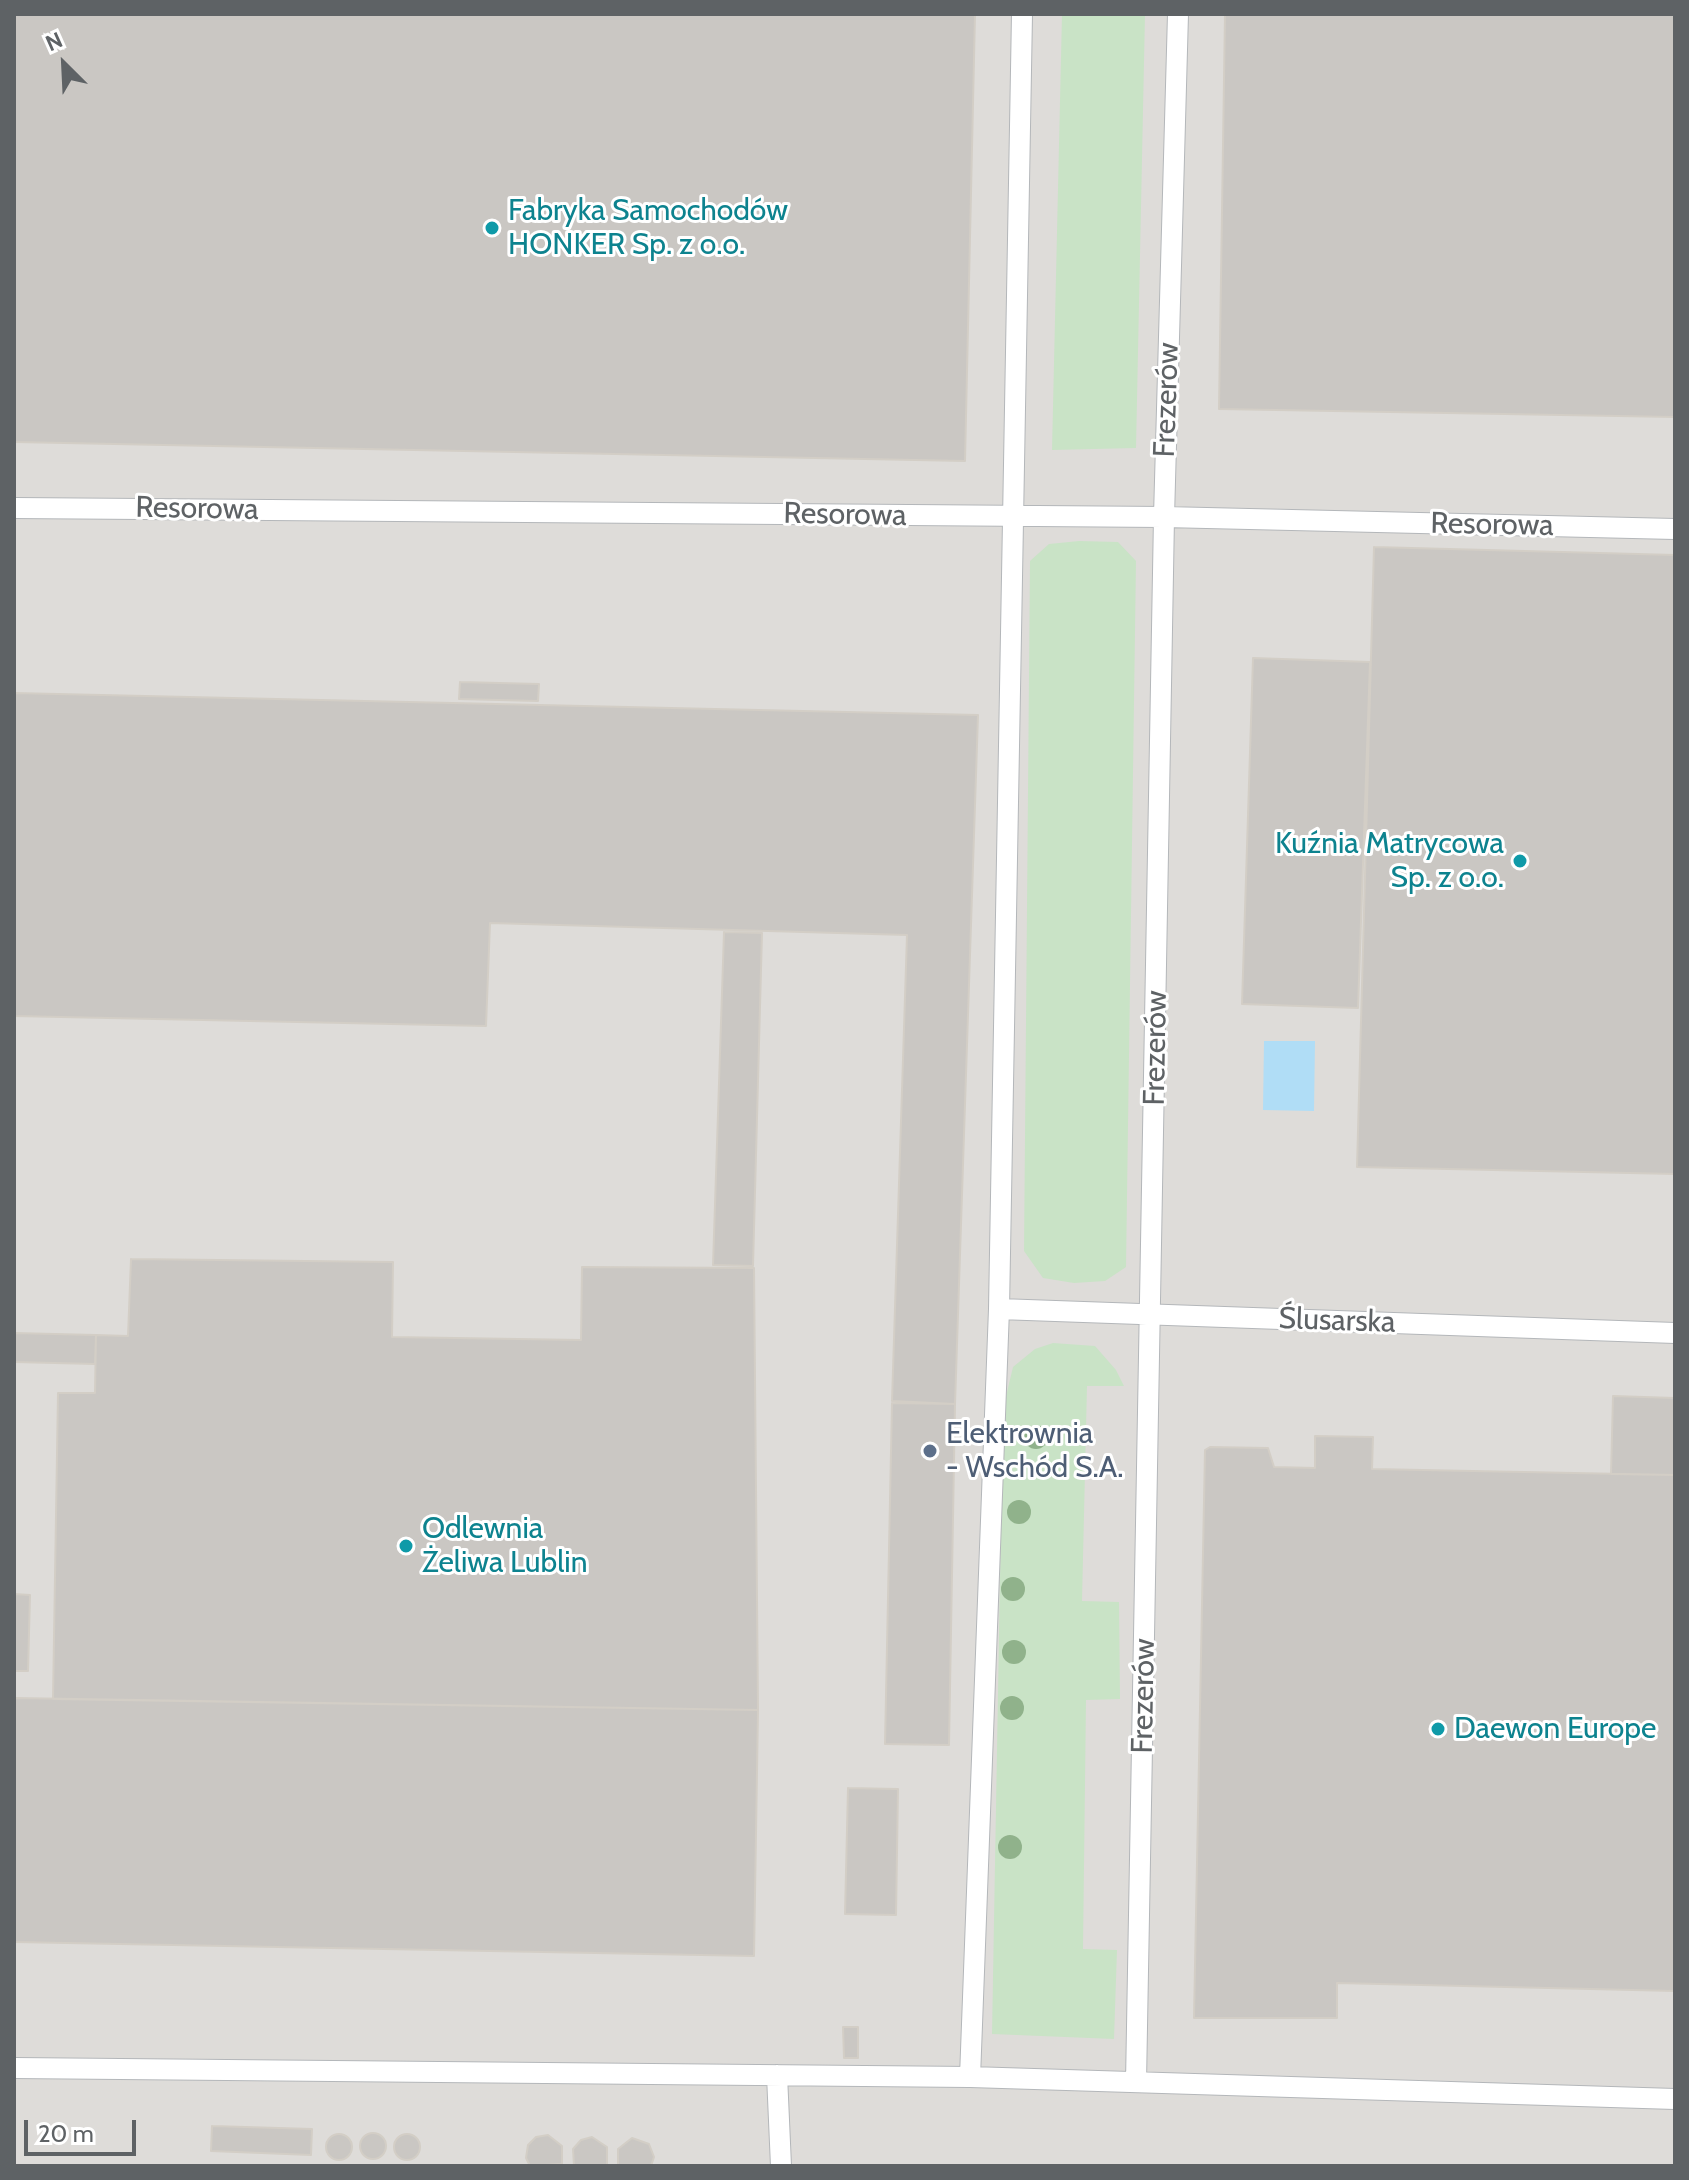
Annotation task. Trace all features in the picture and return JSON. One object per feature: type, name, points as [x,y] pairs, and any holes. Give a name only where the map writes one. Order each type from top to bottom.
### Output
[{"type":"lane","points":[[970,2077],[999,1309],[1010,517],[1022,14]]},
{"type":"lane","name":"Frezerów","points":[[1136,2082],[1164,517],[1178,14]]},
{"type":"lane","name":"Resorowa","points":[[14,508],[1164,517],[1675,529]]},
{"type":"lane","name":"Ślusarska","points":[[999,1309],[1675,1333]]},
{"type":"lane","points":[[14,2068],[970,2077],[1675,2099]]},
{"type":"lane","points":[[777,2075],[781,2166]]},
{"type":"shaded area","points":[[14,14],[1675,14],[1675,2166],[14,2166]]},
{"type":"green space","points":[[1062,14],[1145,14],[1136,448],[1052,450]]},
{"type":"green space","points":[[1118,542],[1136,561],[1126,1267],[1105,1281],[1074,1283],[1043,1278],[1024,1251],[1030,561],[1049,544]]},
{"type":"green space","points":[[1053,1343],[1095,1346],[1116,1370],[1124,1386],[1087,1386],[1082,1601],[1119,1602],[1120,1699],[1086,1700],[1083,1949],[1117,1950],[1114,2039],[992,2034],[1003,1409],[1013,1367],[1035,1349]]},
{"type":"water","points":[[1264,1041],[1315,1041],[1314,1111],[1263,1110]]},
{"type":"building","name":"Fabryka Samochodów HONKER Sp. z o.o.","points":[[14,14],[975,14],[965,461],[14,442]]},
{"type":"building","points":[[1225,14],[1675,14],[1675,417],[1219,409]]},
{"type":"building","name":"Kuźnia Matrycowa Sp. z o.o.","points":[[1374,547],[1675,555],[1675,1174],[1357,1167]]},
{"type":"building","points":[[1253,658],[1370,662],[1358,1008],[1242,1004]]},
{"type":"building","points":[[460,682],[539,684],[538,701],[459,699]]},
{"type":"building","points":[[14,693],[978,715],[955,1404],[892,1401],[907,935],[490,923],[486,1026],[14,1016]]},
{"type":"building","points":[[724,932],[762,933],[753,1266],[713,1265]]},
{"type":"building","name":"Odlewnia Żeliwa Lublin","points":[[131,1259],[393,1262],[392,1337],[581,1340],[582,1267],[754,1268],[758,1710],[53,1699],[58,1393],[95,1393],[96,1335],[128,1336]]},
{"type":"building","points":[[14,1333],[96,1335],[95,1364],[14,1362]]},
{"type":"building","points":[[1613,1396],[1675,1398],[1675,1475],[1611,1474]]},
{"type":"building","points":[[892,1403],[955,1404],[949,1745],[885,1744]]},
{"type":"building","name":"Daewon Europe","points":[[1315,1436],[1373,1437],[1372,1469],[1675,1475],[1675,1991],[1337,1983],[1337,2018],[1194,2018],[1205,1450],[1210,1447],[1268,1448],[1274,1467],[1315,1468]]},
{"type":"building","points":[[14,1594],[30,1595],[28,1671],[14,1671]]},
{"type":"building","points":[[14,1698],[758,1710],[754,1956],[14,1942]]},
{"type":"building","points":[[848,1788],[898,1789],[896,1915],[845,1914]]},
{"type":"building","points":[[843,2027],[858,2027],[858,2058],[844,2058]]},
{"type":"building","points":[[212,2126],[312,2129],[311,2155],[211,2151]]},
{"type":"building","points":[[373,2133],[382,2137],[386,2146],[382,2155],[373,2159],[364,2155],[360,2146],[364,2137]]},
{"type":"building","points":[[339,2134],[348,2138],[352,2147],[348,2156],[339,2160],[330,2156],[326,2147],[330,2138]]},
{"type":"building","points":[[407,2134],[416,2138],[420,2147],[416,2156],[407,2160],[398,2156],[394,2147],[398,2138]]},
{"type":"building","points":[[548,2135],[562,2146],[562,2164],[530,2166],[526,2158],[528,2145],[536,2137]]},
{"type":"building","points":[[592,2137],[607,2147],[607,2165],[574,2166],[573,2149],[581,2140]]},
{"type":"building","points":[[632,2138],[649,2144],[654,2157],[651,2166],[618,2166],[618,2149]]},
{"type":"place","name":"Fabryka Samochodów HONKER Sp. z o.o.","points":[[492,228]]},
{"type":"place","name":"Kuźnia Matrycowa Sp. z o.o.","points":[[1520,861]]},
{"type":"place","name":"Elektrownia - Wschód S.A.","points":[[930,1451]]},
{"type":"place","name":"Odlewnia Żeliwa Lublin","points":[[406,1546]]},
{"type":"place","name":"Daewon Europe","points":[[1438,1729]]}]
